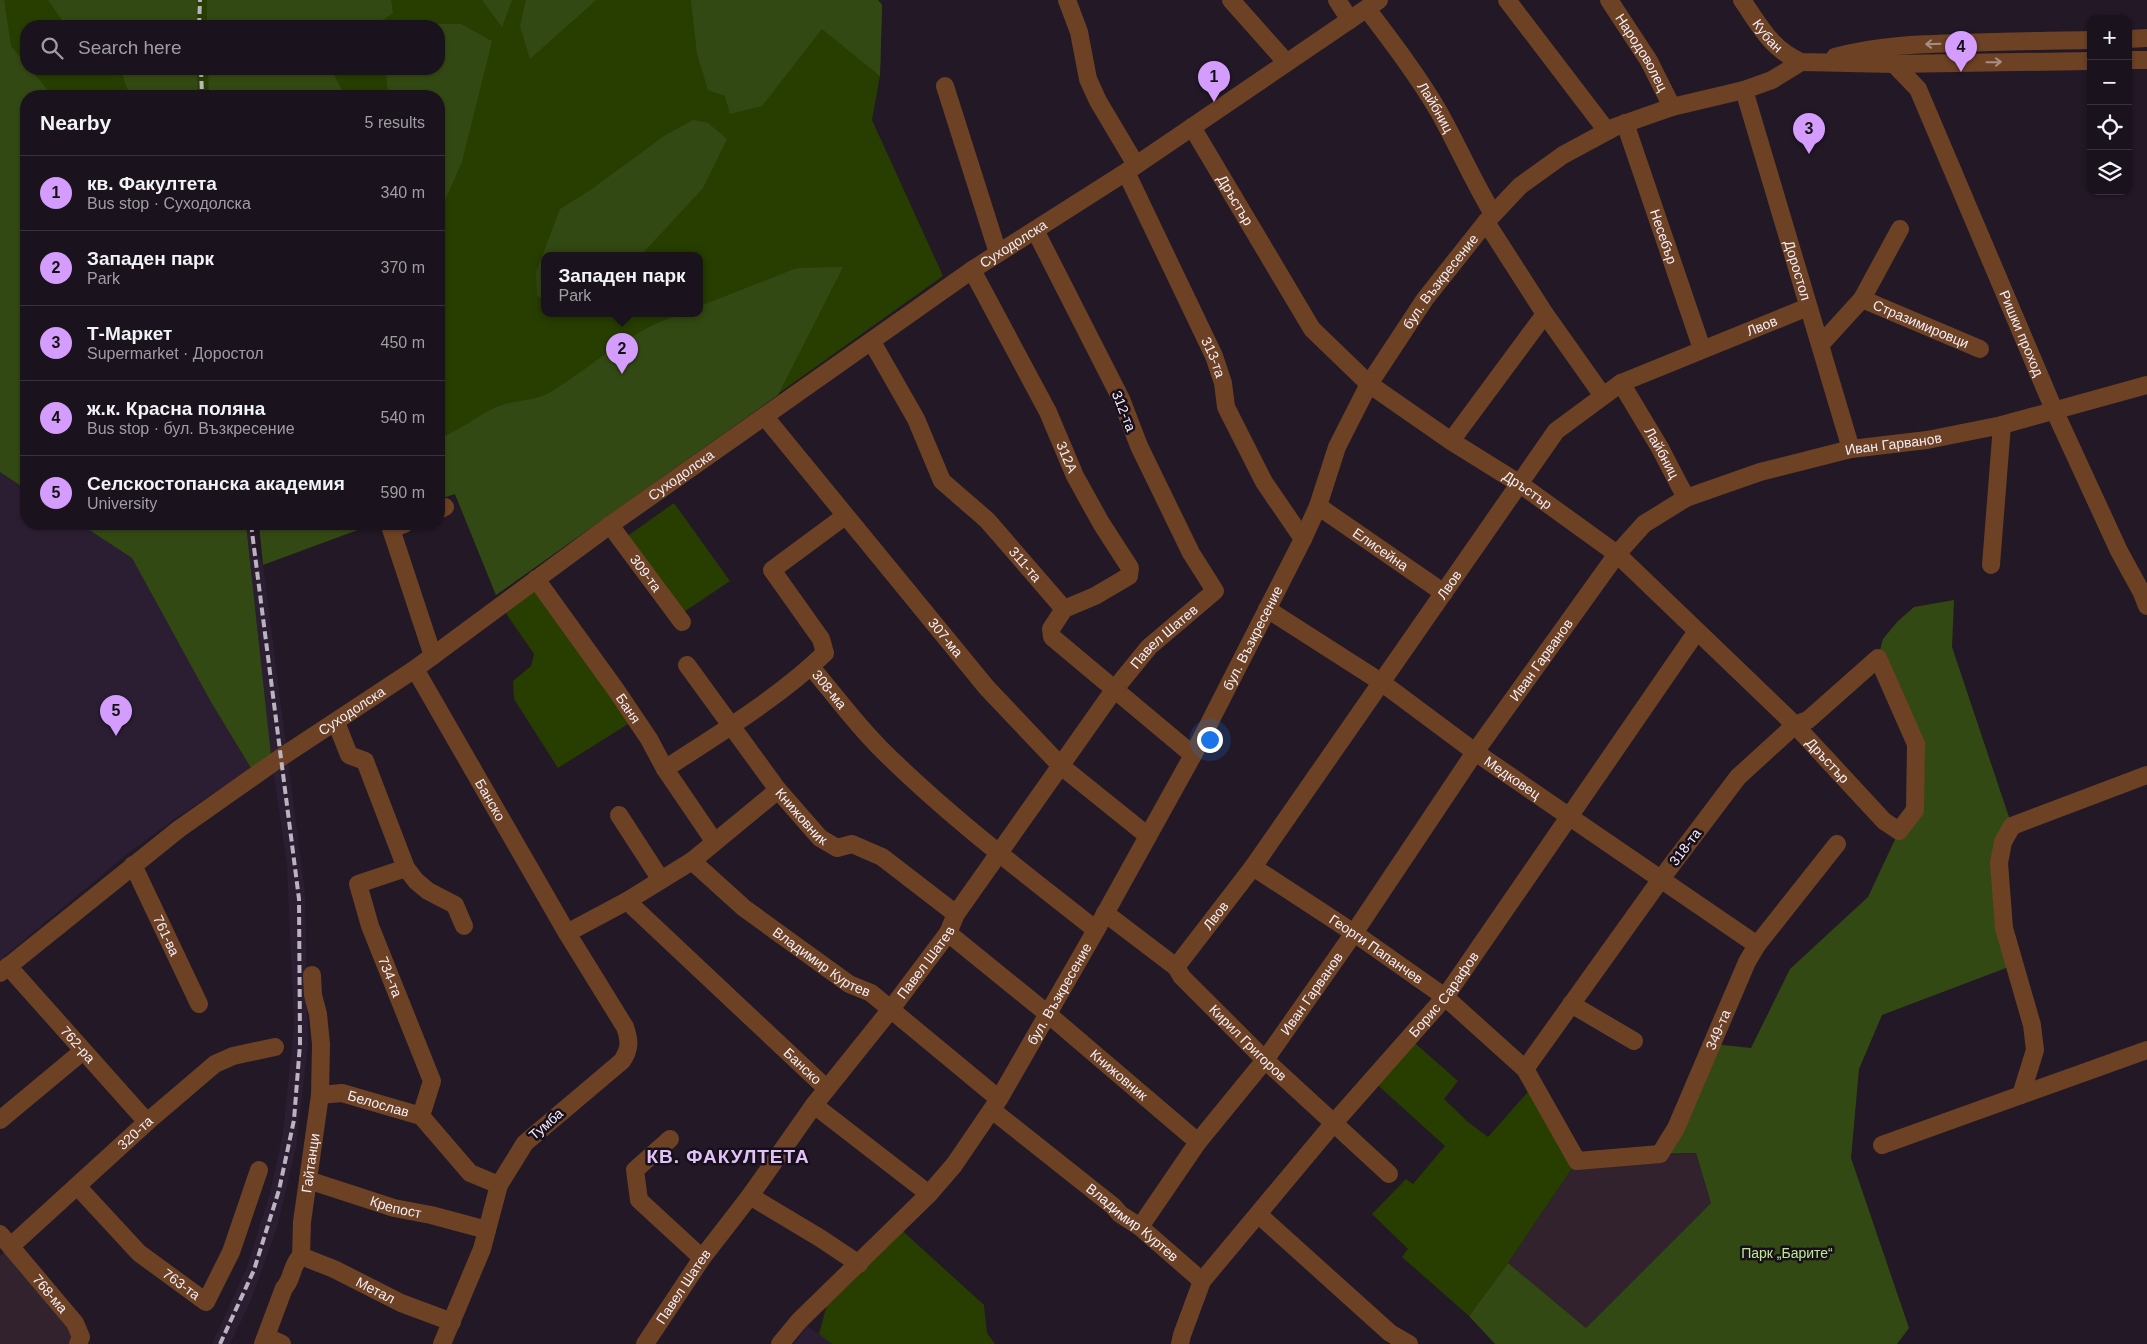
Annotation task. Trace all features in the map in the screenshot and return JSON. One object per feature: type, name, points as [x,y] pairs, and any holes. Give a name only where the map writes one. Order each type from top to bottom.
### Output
[{"type":"street","name":"313-та","points":[[1067,0],[1079,32],[1088,79],[1131,169],[1214,356],[1223,383],[1226,407],[1264,482],[1303,539]]},
{"type":"street","points":[[1231,0],[1286,62]]},
{"type":"street","points":[[1338,0],[1350,20]]},
{"type":"street","points":[[1507,0],[1607,131]]},
{"type":"street","name":"Народоволец","points":[[1609,0],[1649,60],[1672,107]]},
{"type":"street","name":"Кубан","points":[[1742,0],[1776,48],[1788,56],[1809,62]]},
{"type":"street","name":"Суходолска","points":[[4,969],[178,829],[280,758],[415,669],[610,525],[972,270],[1131,169],[1373,4]]},
{"type":"street","name":"Лайбниц","points":[[1373,4],[1440,113],[1477,187],[1490,218],[1545,314],[1602,396]]},
{"type":"street","points":[[2132,39],[2147,38]]},
{"type":"street","name":"бул. Възкресение","points":[[780,1344],[799,1321],[929,1194],[954,1165],[995,1104],[1049,1015],[1193,755],[1303,539],[1318,506],[1337,447],[1368,384],[1425,299],[1490,218],[1520,186],[1563,155],[1625,123],[1672,107],[1744,90],[1772,80],[1809,62],[1888,47],[2087,40]]},
{"type":"street","points":[[1809,62],[1894,64],[2087,60]]},
{"type":"street","points":[[2132,60],[2147,60]]},
{"type":"street","name":"Ришки проход","points":[[1894,64],[1918,89],[2054,412],[2147,606]]},
{"type":"street","points":[[946,86],[998,253]]},
{"type":"street","name":"Доростол","points":[[1744,90],[1851,449]]},
{"type":"street","name":"Несебър","points":[[1625,123],[1702,349]]},
{"type":"street","name":"Дръстър","points":[[1192,127],[1312,329],[1368,384],[1451,441],[1520,484],[1617,554],[1794,726],[1884,821],[1899,831]]},
{"type":"street","points":[[1862,299],[1900,229]]},
{"type":"street","name":"312-та","points":[[1035,230],[1121,399],[1139,446],[1191,553],[1215,591]]},
{"type":"street","name":"312А","points":[[972,270],[1048,412],[1075,476],[1101,523],[1130,568],[1129,576],[1095,596],[1064,609]]},
{"type":"street","name":"Стразимировци","points":[[1821,344],[1862,299],[1980,348]]},
{"type":"street","name":"Лвов","points":[[1176,967],[1254,867],[1380,682],[1556,431],[1621,383],[1808,307]]},
{"type":"street","points":[[1451,441],[1545,314]]},
{"type":"street","name":"311-та","points":[[872,342],[916,419],[942,481],[987,520],[1064,609]]},
{"type":"street","name":"Лайбниц","points":[[1621,383],[1660,448],[1686,498]]},
{"type":"street","name":"Иван Гарванов","points":[[1140,1227],[1198,1142],[1265,1060],[1354,933],[1475,752],[1617,554],[1644,524],[1686,498],[1760,472],[1851,449],[1927,440],[2002,425],[2147,385]]},
{"type":"street","name":"307-ма","points":[[765,417],[845,516],[920,603],[987,688],[1061,766],[1148,836]]},
{"type":"street","points":[[1991,565],[2002,425]]},
{"type":"street","name":"Елисейна","points":[[1318,506],[1444,593]]},
{"type":"street","name":"308-ма","points":[[845,516],[772,570],[822,639],[825,653],[811,667],[879,747],[924,789],[1000,854]]},
{"type":"street","name":"309-та","points":[[610,525],[682,622]]},
{"type":"street","points":[[391,530],[433,656]]},
{"type":"street","name":"Баня","points":[[536,579],[650,739],[665,769],[714,841]]},
{"type":"street","name":"Павел Шатев","points":[[645,1344],[702,1258],[750,1196],[826,1088],[891,1009],[948,933],[956,914],[1114,690],[1149,647],[1215,591]]},
{"type":"street","points":[[1064,609],[1050,629],[1052,637],[1193,755]]},
{"type":"street","name":"Медковец","points":[[1267,609],[1380,682],[1475,752],[1757,945]]},
{"type":"street","name":"Борис Сарафов","points":[[1180,1344],[1202,1281],[1333,1124],[1445,997],[1697,631]]},
{"type":"street","name":"318-та","points":[[1526,1069],[1661,879],[1738,777],[1794,726],[1808,720],[1878,658],[1916,744],[1914,810],[1899,831]]},
{"type":"street","name":"Книжовник","points":[[687,664],[778,790],[820,838],[837,848],[852,844],[882,857],[956,914]]},
{"type":"street","points":[[665,769],[732,725],[811,667]]},
{"type":"street","name":"Банско","points":[[415,669],[567,933]]},
{"type":"street","points":[[336,722],[349,755],[364,761],[406,868],[416,881],[455,905],[464,926]]},
{"type":"street","points":[[2020,1095],[2035,1050],[2032,1025],[2004,928],[2000,863],[2003,842],[2012,826],[2147,775]]},
{"type":"street","points":[[567,933],[627,902],[692,861],[778,790]]},
{"type":"street","points":[[619,815],[660,880]]},
{"type":"street","name":"349-та","points":[[1576,1160],[1660,1154],[1676,1128],[1747,962],[1757,945],[1837,844]]},
{"type":"street","points":[[1000,854],[1096,930]]},
{"type":"street","name":"Владимир Куртев","points":[[692,861],[744,908],[849,984],[870,993],[891,1009],[1120,1214],[1140,1227],[1202,1281]]},
{"type":"street","name":"761-ва","points":[[133,865],[199,1004]]},
{"type":"street","name":"Георги Папанчев","points":[[1254,867],[1354,933],[1445,997],[1526,1069],[1576,1160]]},
{"type":"street","name":"734-та","points":[[406,868],[358,884],[370,926],[432,1082],[421,1116]]},
{"type":"street","name":"Банско","points":[[627,902],[826,1088]]},
{"type":"street","name":"Кирил Григоров","points":[[1105,913],[1176,967],[1182,977],[1265,1060],[1389,1174]]},
{"type":"street","name":"Тумба","points":[[442,1344],[482,1248],[499,1184],[524,1143],[622,1061],[628,1051],[629,1039],[625,1027],[567,933]]},
{"type":"street","name":"Книжовник","points":[[948,933],[1049,1015],[1198,1142]]},
{"type":"street","name":"762-ра","points":[[4,969],[83,1051],[147,1122]]},
{"type":"street","name":"Гайтанци","points":[[271,1342],[284,1288],[289,1282],[295,1261],[301,1256],[302,1222],[320,1095],[321,1044],[318,1014],[313,995],[312,975]]},
{"type":"street","points":[[1572,1004],[1634,1041]]},
{"type":"street","name":"320-та","points":[[5,1240],[77,1186],[147,1122],[215,1064],[233,1056],[275,1047]]},
{"type":"street","points":[[1882,1145],[2147,1050]]},
{"type":"street","points":[[0,1120],[83,1051]]},
{"type":"street","name":"Белослав","points":[[320,1095],[342,1093],[421,1116],[470,1173],[499,1184]]},
{"type":"street","name":"Банско","points":[[814,1105],[929,1194]]},
{"type":"street","points":[[670,1139],[635,1170],[639,1200],[702,1258]]},
{"type":"street","name":"763-та","points":[[77,1186],[139,1253],[206,1302],[230,1252],[259,1170]]},
{"type":"street","name":"Крепост","points":[[308,1180],[394,1208],[431,1215],[487,1230]]},
{"type":"street","points":[[750,1196],[859,1264]]},
{"type":"street","points":[[1259,1215],[1390,1333],[1409,1344]]},
{"type":"street","name":"768-ма","points":[[5,1240],[75,1323],[81,1337],[78,1344]]},
{"type":"street","name":"Метал","points":[[301,1256],[334,1269],[401,1302],[452,1322]]},
{"type":"shaded area","points":[[0,472],[20,485],[20,530],[89,530],[132,558],[212,703],[251,768],[176,818],[127,854],[0,960]]},
{"type":"shaded area","points":[[247,530],[248,530],[263,565],[305,893],[308,1044],[296,1147],[277,1228],[251,1300],[230,1344],[212,1344],[247,1267],[270,1193],[283,1133],[294,1025],[287,865],[271,755]]},
{"type":"shaded area","points":[[1696,1153],[1711,1203],[1586,1328],[1508,1263],[1577,1161]]},
{"type":"shaded area","points":[[11,1246],[66,1311],[78,1344],[0,1344],[0,1256]]},
{"type":"shaded area","points":[[807,1326],[819,1334],[832,1344],[794,1344]]},
{"type":"green space","points":[[0,0],[878,0],[882,5],[880,76],[872,120],[943,276],[496,595],[455,494],[445,497],[445,90],[20,90],[20,485],[0,472]]},
{"type":"green space","points":[[0,0],[4,0],[11,46],[20,57],[20,75],[35,75],[48,90],[20,90],[20,485],[0,472]]},
{"type":"green space","points":[[48,0],[197,0],[197,20],[62,20]]},
{"type":"green space","points":[[207,0],[391,0],[393,13],[383,20],[207,20]]},
{"type":"green space","points":[[482,0],[512,0],[502,27]]},
{"type":"green space","points":[[526,0],[596,0],[530,59],[520,26]]},
{"type":"green space","points":[[691,0],[878,0],[882,5],[880,76],[822,29],[762,106],[730,114],[725,96],[708,90],[697,54]]},
{"type":"green space","points":[[445,24],[461,24],[492,41],[462,162],[445,200],[445,90],[388,90],[386,75],[445,75]]},
{"type":"green space","points":[[122,75],[197,75],[198,90],[128,90]]},
{"type":"green space","points":[[208,75],[334,75],[342,90],[209,90]]},
{"type":"green space","points":[[693,120],[708,123],[727,139],[703,188],[644,252],[544,252],[560,209],[592,189],[664,136]]},
{"type":"green space","points":[[541,259],[541,297],[537,296],[536,272]]},
{"type":"green space","points":[[843,267],[778,395],[496,595],[455,494],[445,497],[445,436],[499,406],[539,397],[551,392],[641,331],[675,317],[703,317],[703,305],[797,268]]},
{"type":"green space","points":[[674,503],[730,581],[681,614],[626,537]]},
{"type":"green space","points":[[89,530],[247,530],[271,755],[251,768],[211,702],[132,558]]},
{"type":"green space","points":[[260,530],[358,530],[263,565]]},
{"type":"green space","points":[[536,579],[636,719],[558,768],[514,699],[513,681],[531,666],[534,654],[501,606]]},
{"type":"green space","name":"Парк „Барите“","points":[[1954,600],[1952,647],[2012,826],[2003,842],[2014,965],[1882,1015],[1859,1069],[1851,1158],[1909,1328],[1897,1344],[1495,1344],[1469,1316],[1508,1263],[1586,1328],[1711,1203],[1696,1153],[1660,1154],[1713,1044],[1751,1048],[1790,969],[1868,897],[1899,831],[1914,810],[1916,744],[1878,658],[1883,639],[1897,622],[1914,607]]},
{"type":"green space","points":[[1409,1038],[1458,1081],[1444,1099],[1468,1122],[1488,1137],[1534,1085],[1577,1161],[1508,1263],[1469,1316],[1402,1257],[1408,1249],[1372,1214],[1406,1179],[1413,1184],[1445,1146],[1372,1080]]},
{"type":"green space","points":[[897,1226],[984,1305],[987,1333],[995,1344],[832,1344],[819,1334],[831,1290]]},
{"type":"railway","points":[[199,20],[200,0]]},
{"type":"railway","points":[[201,75],[202,90]]},
{"type":"railway","points":[[220,1344],[254,1270],[279,1190],[294,1120],[300,1044],[299,899],[252,530]]},
{"type":"place","name":"ж.к. Красна поляна","points":[[1961,72]]},
{"type":"place","name":"кв. Факултета","points":[[1214,102]]},
{"type":"place","name":"Т-Маркет","points":[[1809,154]]},
{"type":"place","name":"Западен парк","points":[[622,374]]},
{"type":"place","name":"Селскостопанска академия","points":[[116,736]]},
{"type":"district","name":"КВ. ФАКУЛТЕТА","points":[[728,1156]]}]
